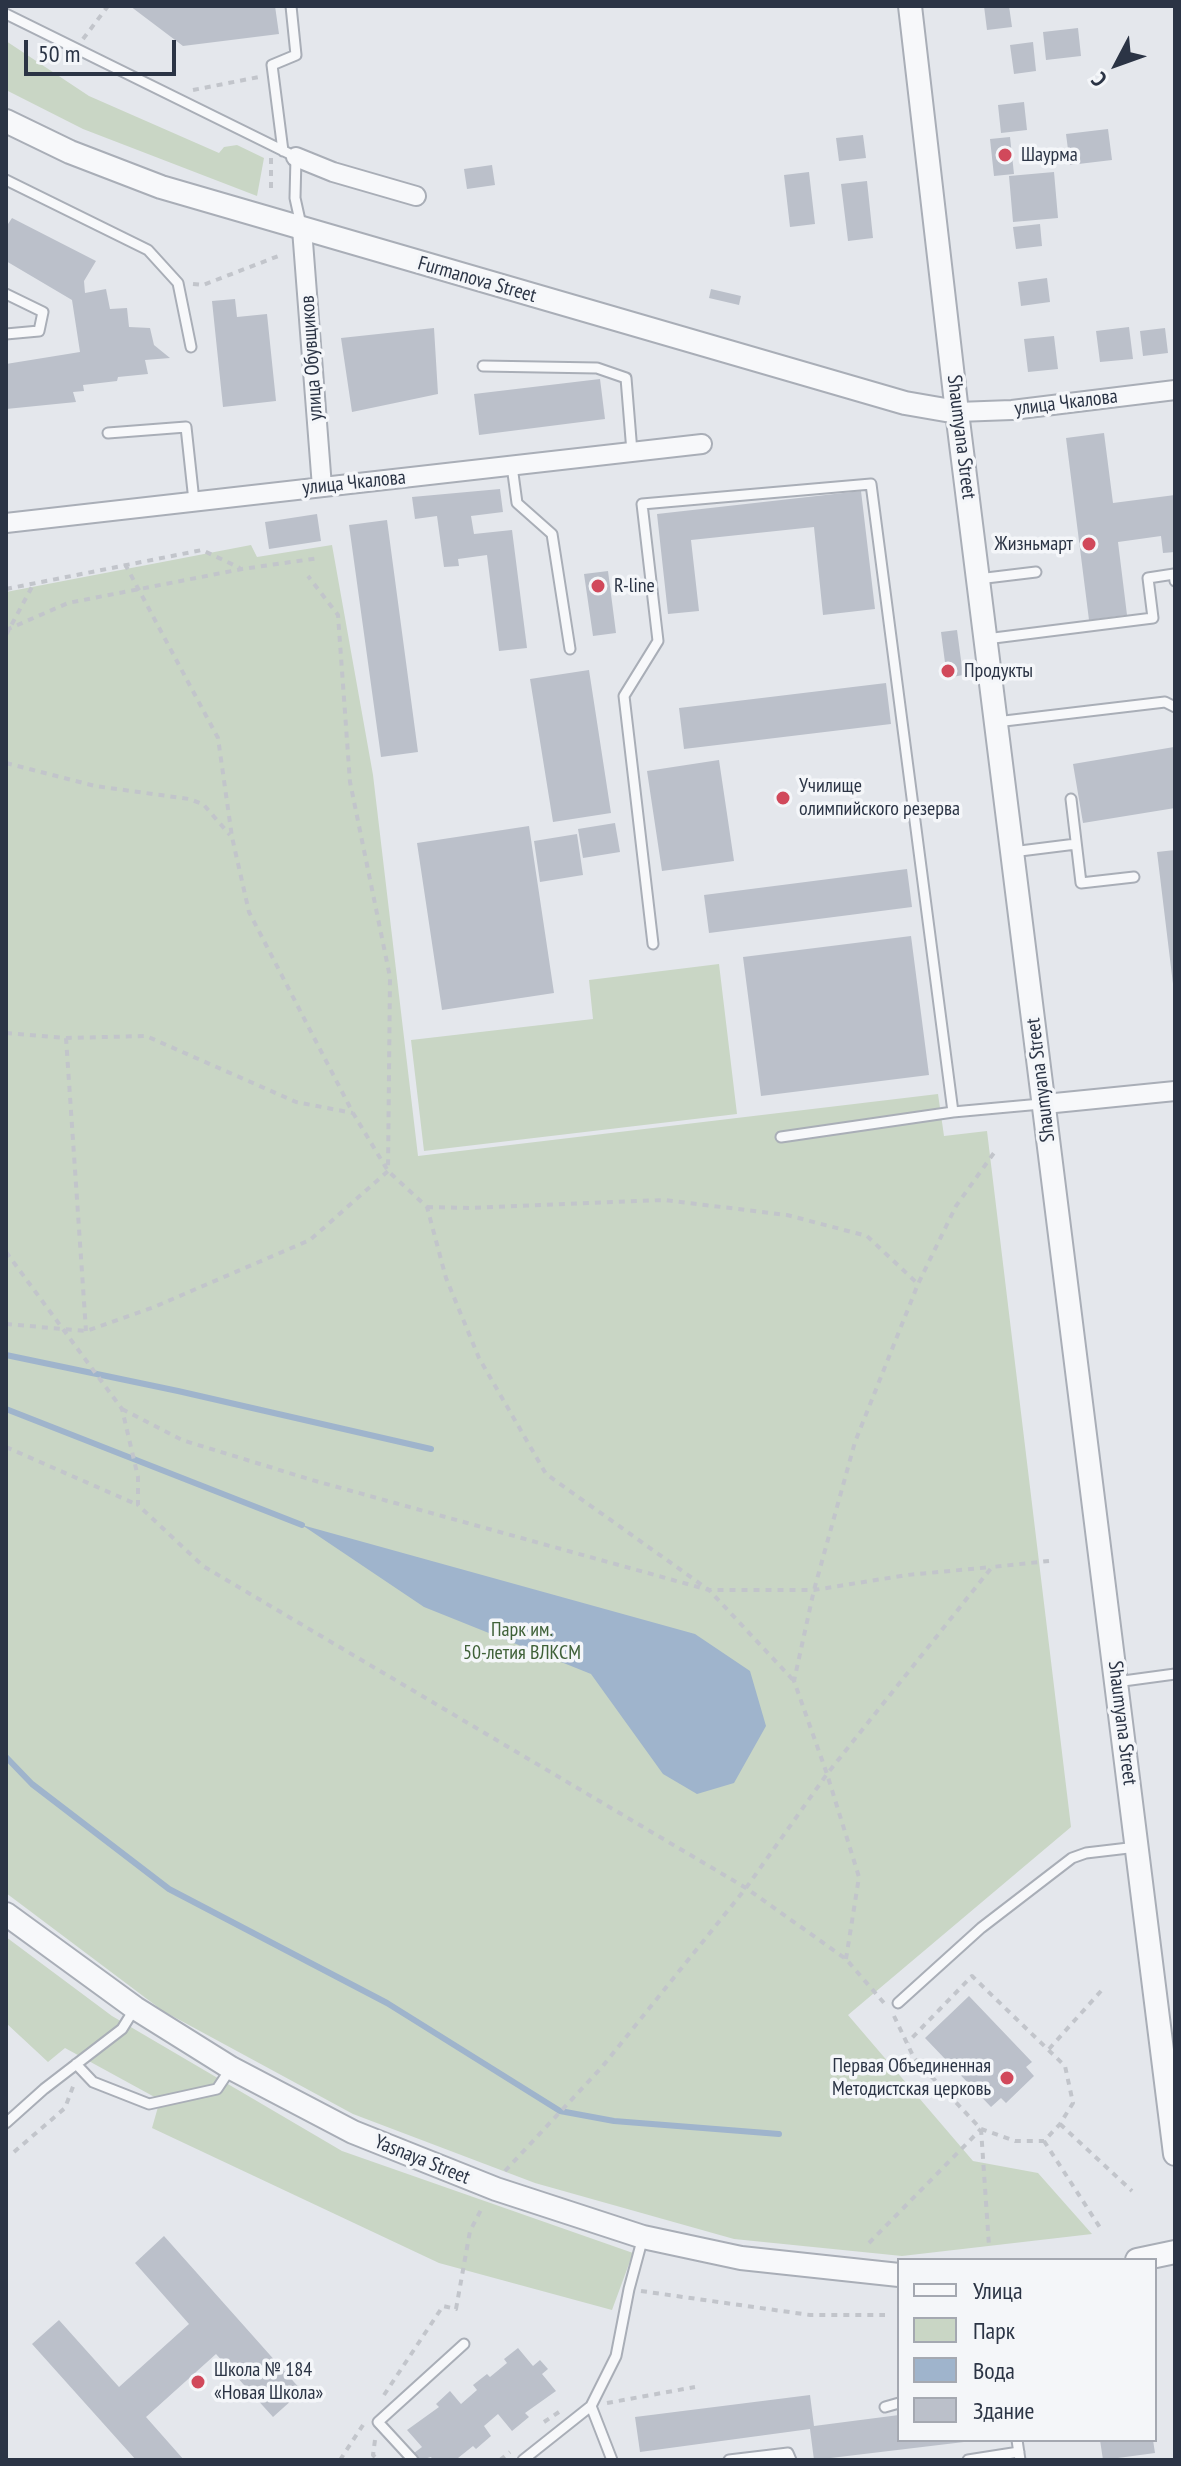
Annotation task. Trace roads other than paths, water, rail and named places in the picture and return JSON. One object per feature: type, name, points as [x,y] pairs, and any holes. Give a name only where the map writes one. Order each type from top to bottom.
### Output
[{"type":"street","name":"Shaumyana Street","points":[[910,6],[957,412],[1175,2154]]},
{"type":"street","name":"Furmanova Street","points":[[6,121],[70,152],[161,187],[890,399],[957,412]]},
{"type":"street","points":[[290,154],[333,172],[416,196]]},
{"type":"street","name":"улица Обувщиков","points":[[302,229],[322,487]]},
{"type":"street","name":"улица Чкалова","points":[[957,412],[1012,410],[1175,390]]},
{"type":"street","name":"улица Чкалова","points":[[6,523],[702,444]]},
{"type":"street","points":[[1045,1104],[1175,1091]]},
{"type":"street","name":"Yasnaya Street","points":[[6,1914],[135,2008],[231,2068],[353,2132],[493,2188],[643,2237],[741,2258],[897,2275]]},
{"type":"street","points":[[1146,2258],[1175,2252]]},
{"type":"lane","points":[[291,6],[296,55],[272,65],[302,229]]},
{"type":"lane","points":[[6,14],[290,154]]},
{"type":"lane","points":[[6,180],[148,250],[178,283],[191,347]]},
{"type":"lane","points":[[6,294],[43,312],[39,331],[6,334]]},
{"type":"lane","points":[[483,366],[597,368],[626,378],[632,452]]},
{"type":"lane","points":[[108,433],[186,427],[195,502]]},
{"type":"lane","points":[[512,465],[517,503],[552,534],[570,649]]},
{"type":"lane","points":[[653,944],[624,696],[658,641],[642,504],[871,484],[953,1112]]},
{"type":"lane","points":[[978,579],[1036,572]]},
{"type":"lane","points":[[986,639],[1153,618],[1148,578],[1174,574],[1175,581]]},
{"type":"lane","points":[[996,722],[1077,707],[1165,702],[1175,707]]},
{"type":"lane","points":[[1071,799],[1081,883],[1134,877]]},
{"type":"lane","points":[[1012,852],[1076,844]]},
{"type":"lane","points":[[781,1137],[953,1112],[1045,1104]]},
{"type":"lane","points":[[1116,1682],[1175,1674]]},
{"type":"lane","points":[[898,2003],[981,1928],[1072,1858],[1086,1853],[1138,1847]]},
{"type":"lane","points":[[6,2123],[122,2029],[135,2008]]},
{"type":"lane","points":[[76,2064],[93,2082],[149,2104],[217,2089],[231,2068]]},
{"type":"lane","points":[[523,2460],[591,2406],[616,2356],[643,2237]]},
{"type":"lane","points":[[413,2460],[378,2422],[464,2344]]},
{"type":"lane","points":[[885,2407],[897,2404]]},
{"type":"lane","points":[[591,2406],[612,2460]]},
{"type":"lane","points":[[729,2460],[788,2453],[791,2460]]},
{"type":"lane","points":[[968,2460],[1019,2456]]},
{"type":"water","points":[[302,1525],[695,1634],[750,1671],[766,1726],[734,1783],[697,1794],[663,1774],[591,1674],[424,1607]]},
{"type":"waterway","points":[[6,1355],[431,1449]]},
{"type":"waterway","points":[[6,1409],[302,1525]]},
{"type":"waterway","points":[[6,1757],[32,1784],[169,1889],[387,2003],[560,2111],[614,2121],[779,2134]]},
{"type":"place","name":"Шаурма","points":[[1005,155]]},
{"type":"place","name":"Жизньмарт","points":[[1089,544]]},
{"type":"place","name":"R-line","points":[[598,586]]},
{"type":"place","name":"Продукты","points":[[948,671]]},
{"type":"place","name":"Училище олимпийского резерва","points":[[783,798]]},
{"type":"place","name":"Первая Объединенная Методистская церковь","points":[[1007,2078]]},
{"type":"place","name":"Школа № 184 «Новая Школа»","points":[[198,2382]]},
{"type":"park label","name":"Парк им. 50-летия ВЛКСМ","points":[[522,1642]]}]
